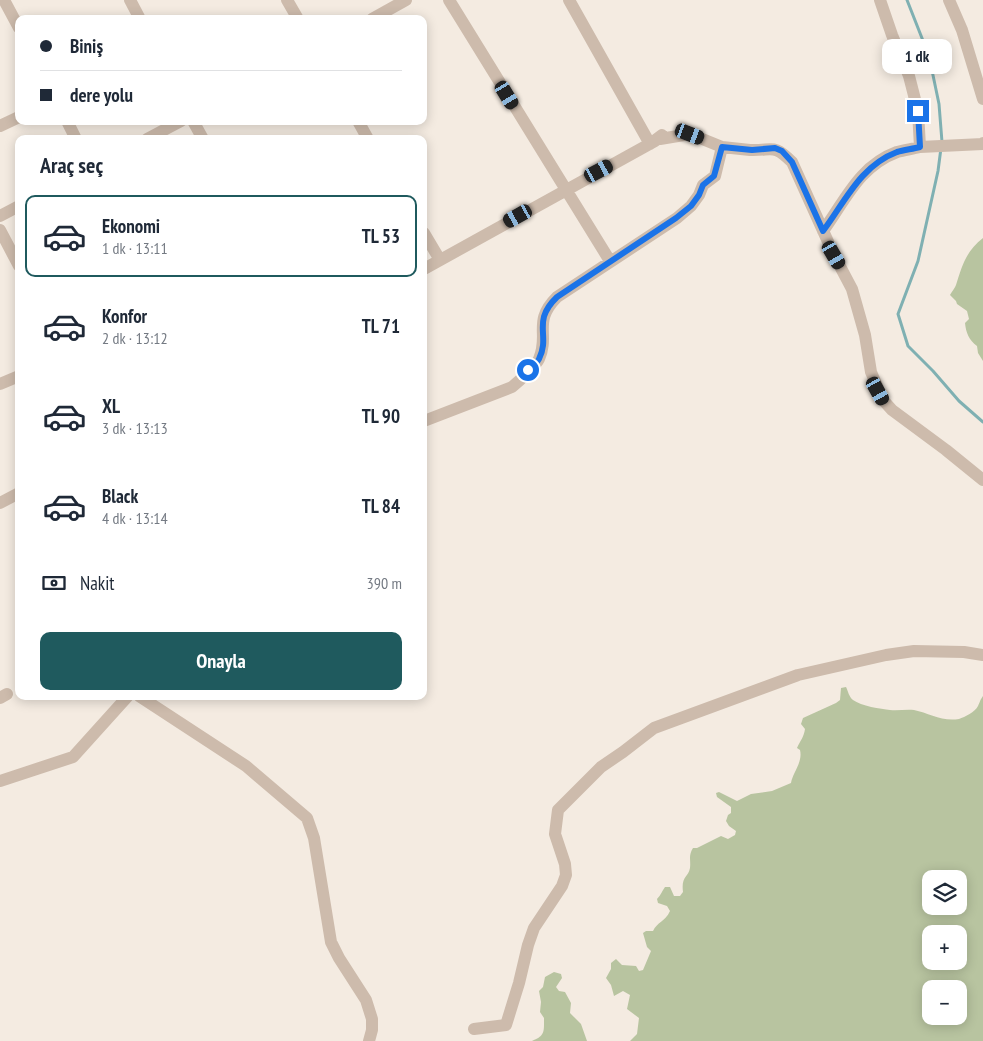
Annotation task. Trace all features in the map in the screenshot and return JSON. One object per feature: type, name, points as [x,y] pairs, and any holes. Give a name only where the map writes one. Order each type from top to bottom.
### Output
[{"type":"street","points":[[4,0],[15,21]]},
{"type":"street","points":[[130,0],[138,15]]},
{"type":"street","points":[[287,0],[296,15]]},
{"type":"street","points":[[379,15],[406,0]]},
{"type":"street","points":[[449,0],[610,261]]},
{"type":"street","points":[[568,0],[655,141]]},
{"type":"street","points":[[880,0],[909,76],[918,111],[920,147]]},
{"type":"street","points":[[949,0],[962,30],[983,99]]},
{"type":"street","points":[[0,126],[15,119]]},
{"type":"street","points":[[155,135],[173,125]]},
{"type":"street","points":[[427,268],[655,141],[690,134],[722,147],[752,150],[775,148],[782,151],[792,162],[854,297],[865,335],[871,372],[883,400],[892,410],[983,480]]},
{"type":"street","points":[[823,231],[837,213],[855,183],[867,170],[897,152],[920,147],[983,143]]},
{"type":"street","points":[[427,420],[512,387],[521,380],[539,361],[543,347],[542,323],[549,305],[557,297],[676,218],[691,206],[703,185],[714,176],[722,147]]},
{"type":"street","points":[[0,216],[15,208]]},
{"type":"street","points":[[0,230],[15,258]]},
{"type":"street","points":[[427,238],[440,260]]},
{"type":"street","points":[[0,384],[15,378]]},
{"type":"street","points":[[0,503],[15,495]]},
{"type":"street","points":[[474,1029],[506,1025],[531,936],[544,912],[562,886],[566,875],[565,864],[555,834],[558,810],[601,767],[654,728],[798,675],[886,655],[914,651],[964,652],[983,655]]},
{"type":"street","points":[[0,781],[73,757],[124,700]]},
{"type":"street","points":[[145,700],[246,766],[307,818],[314,838],[331,942],[338,958],[366,1000],[372,1019],[369,1041]]},
{"type":"green space","points":[[983,238],[983,361],[978,353],[977,346],[967,333],[965,323],[969,319],[967,311],[957,304],[950,295],[956,286],[963,265],[972,248]]},
{"type":"green space","points":[[846,687],[852,699],[866,706],[890,710],[914,710],[953,720],[970,714],[977,708],[983,696],[983,1041],[630,1041],[637,1034],[639,1018],[627,1009],[630,995],[623,991],[614,996],[611,985],[606,978],[611,969],[611,963],[616,959],[622,965],[636,966],[639,971],[643,970],[651,951],[647,947],[643,933],[653,931],[670,911],[667,906],[658,903],[657,899],[664,888],[670,887],[674,896],[680,896],[683,892],[684,880],[690,868],[690,856],[693,848],[697,848],[721,836],[728,839],[735,835],[736,831],[726,821],[731,813],[731,807],[717,797],[716,793],[719,792],[737,801],[751,794],[772,791],[791,783],[801,754],[797,748],[805,729],[801,724],[803,718],[840,700],[841,688]]},
{"type":"green space","points":[[554,972],[561,974],[562,978],[556,987],[559,991],[565,992],[571,1003],[570,1013],[581,1024],[587,1041],[532,1041],[542,1035],[544,1030],[544,1018],[540,1012],[539,991],[543,987],[545,977]]},
{"type":"waterway","points":[[907,0],[929,56],[939,104],[942,142]]},
{"type":"waterway","points":[[941,148],[938,171],[918,261],[898,314],[908,346],[959,401],[983,422]]},
{"type":"route","points":[[528,370],[539,361],[543,347],[542,323],[549,305],[557,297],[676,218],[691,206],[703,185],[714,176],[722,147],[752,150],[775,148],[782,151],[792,162],[823,231],[837,213],[855,183],[867,170],[897,152],[920,147],[918,111]]}]
